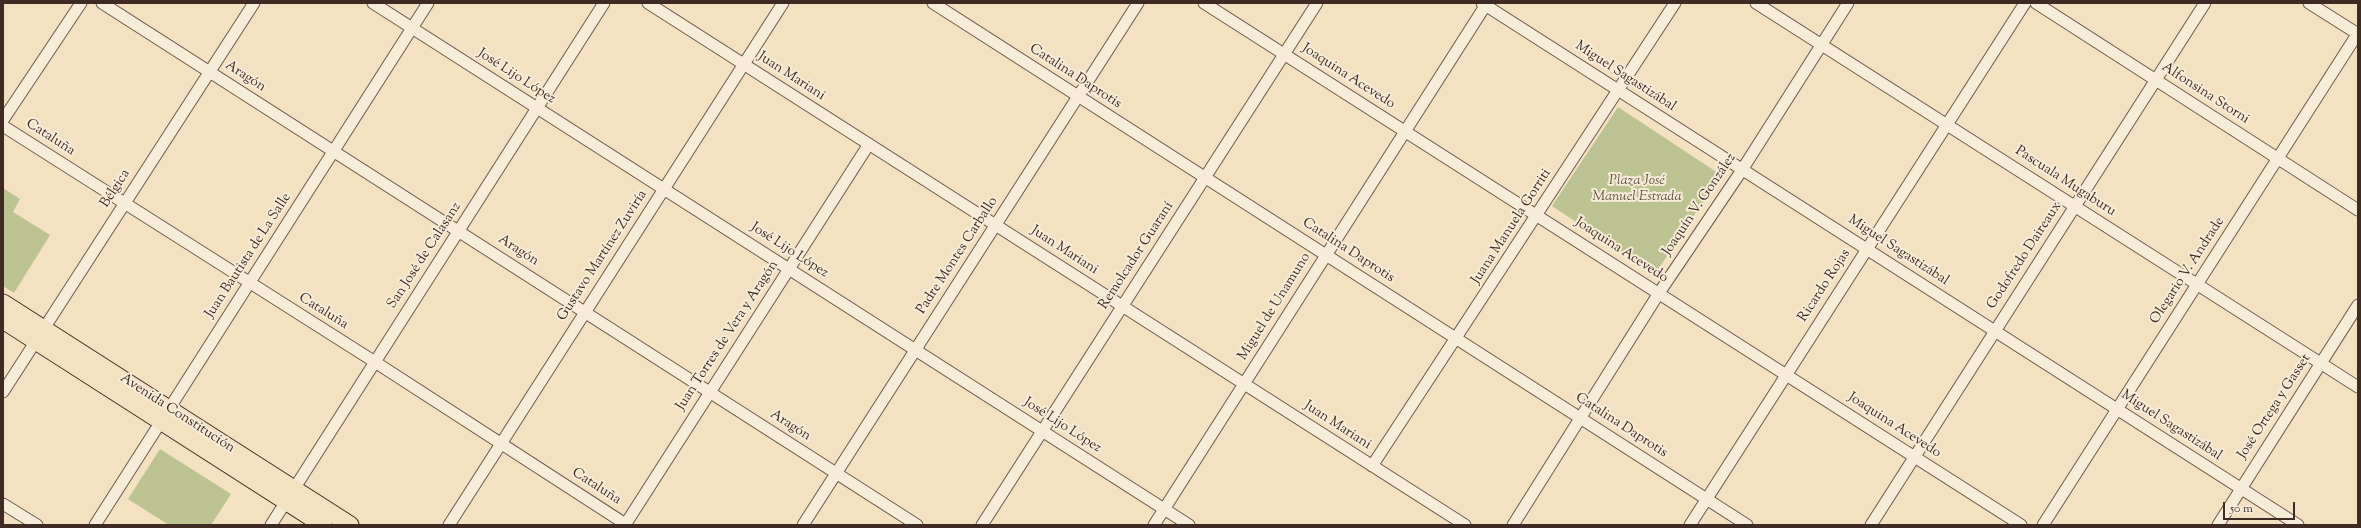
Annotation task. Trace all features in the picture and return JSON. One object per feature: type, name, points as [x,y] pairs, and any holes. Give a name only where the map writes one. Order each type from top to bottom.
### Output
[{"type":"main road","name":"Avenida Constitución","points":[[3,303],[40,335],[290,495],[350,525]]},
{"type":"main road","name":"Avenida Constitución","points":[[3,320],[40,335]]},
{"type":"main road","name":"Avenida Constitución","points":[[290,495],[323,525]]},
{"type":"street","points":[[3,120],[81,3]]},
{"type":"street","name":"Aragón","points":[[102,3],[917,525]]},
{"type":"street","name":"Bélgica","points":[[3,392],[254,3]]},
{"type":"street","name":"José Lijo López","points":[[373,3],[1189,525]]},
{"type":"street","name":"Juan Bautista de La Salle","points":[[95,525],[428,3]]},
{"type":"street","name":"San José de Calasanz","points":[[271,525],[604,3]]},
{"type":"street","name":"Juan Mariani","points":[[648,3],[1465,525]]},
{"type":"street","name":"Gustavo Martínez Zuviría","points":[[449,525],[783,3]]},
{"type":"street","name":"Catalina Daprotis","points":[[933,3],[1747,525]]},
{"type":"street","name":"Padre Montes Carballo","points":[[803,525],[1138,3]]},
{"type":"street","name":"Joaquina Acevedo","points":[[1204,3],[2021,525]]},
{"type":"street","name":"Remolcador Guaraní","points":[[982,525],[1317,3]]},
{"type":"street","name":"Juana Manuela Gorriti","points":[[1372,466],[1457,339],[1675,3]]},
{"type":"street","name":"Pascuala Mugaburu","points":[[1756,3],[2358,387]]},
{"type":"street","name":"Joaquín V. González","points":[[1513,525],[1659,294],[1742,170],[1848,3]]},
{"type":"street","name":"Ricardo Rojas","points":[[1690,525],[2025,3]]},
{"type":"street","name":"Alfonsina Storni","points":[[2036,3],[2358,210]]},
{"type":"street","name":"Godofredo Daireaux","points":[[1871,525],[2205,3]]},
{"type":"street","points":[[2309,3],[2358,34]]},
{"type":"street","name":"Miguel Sagastizábal","points":[[1485,4],[2298,525]]},
{"type":"street","name":"Miguel de Unamuno","points":[[1154,525],[1485,4]]},
{"type":"street","name":"Olegario V. Andrade","points":[[2044,525],[2358,34]]},
{"type":"street","name":"Cataluña","points":[[3,126],[375,362],[626,525]]},
{"type":"street","name":"Juan Torres de Vera y Aragón","points":[[626,525],[869,144]]},
{"type":"street","name":"José Ortega y Gasset","points":[[2218,525],[2358,305]]},
{"type":"street","points":[[3,504],[37,525]]},
{"type":"green space","name":"Plaza José Manuel Estrada","points":[[1618,107],[1721,175],[1655,274],[1552,206]]},
{"type":"green space","points":[[3,188],[20,199],[13,212],[50,235],[14,293],[3,286]]},
{"type":"green space","points":[[160,449],[231,494],[211,525],[169,525],[128,499]]}]
